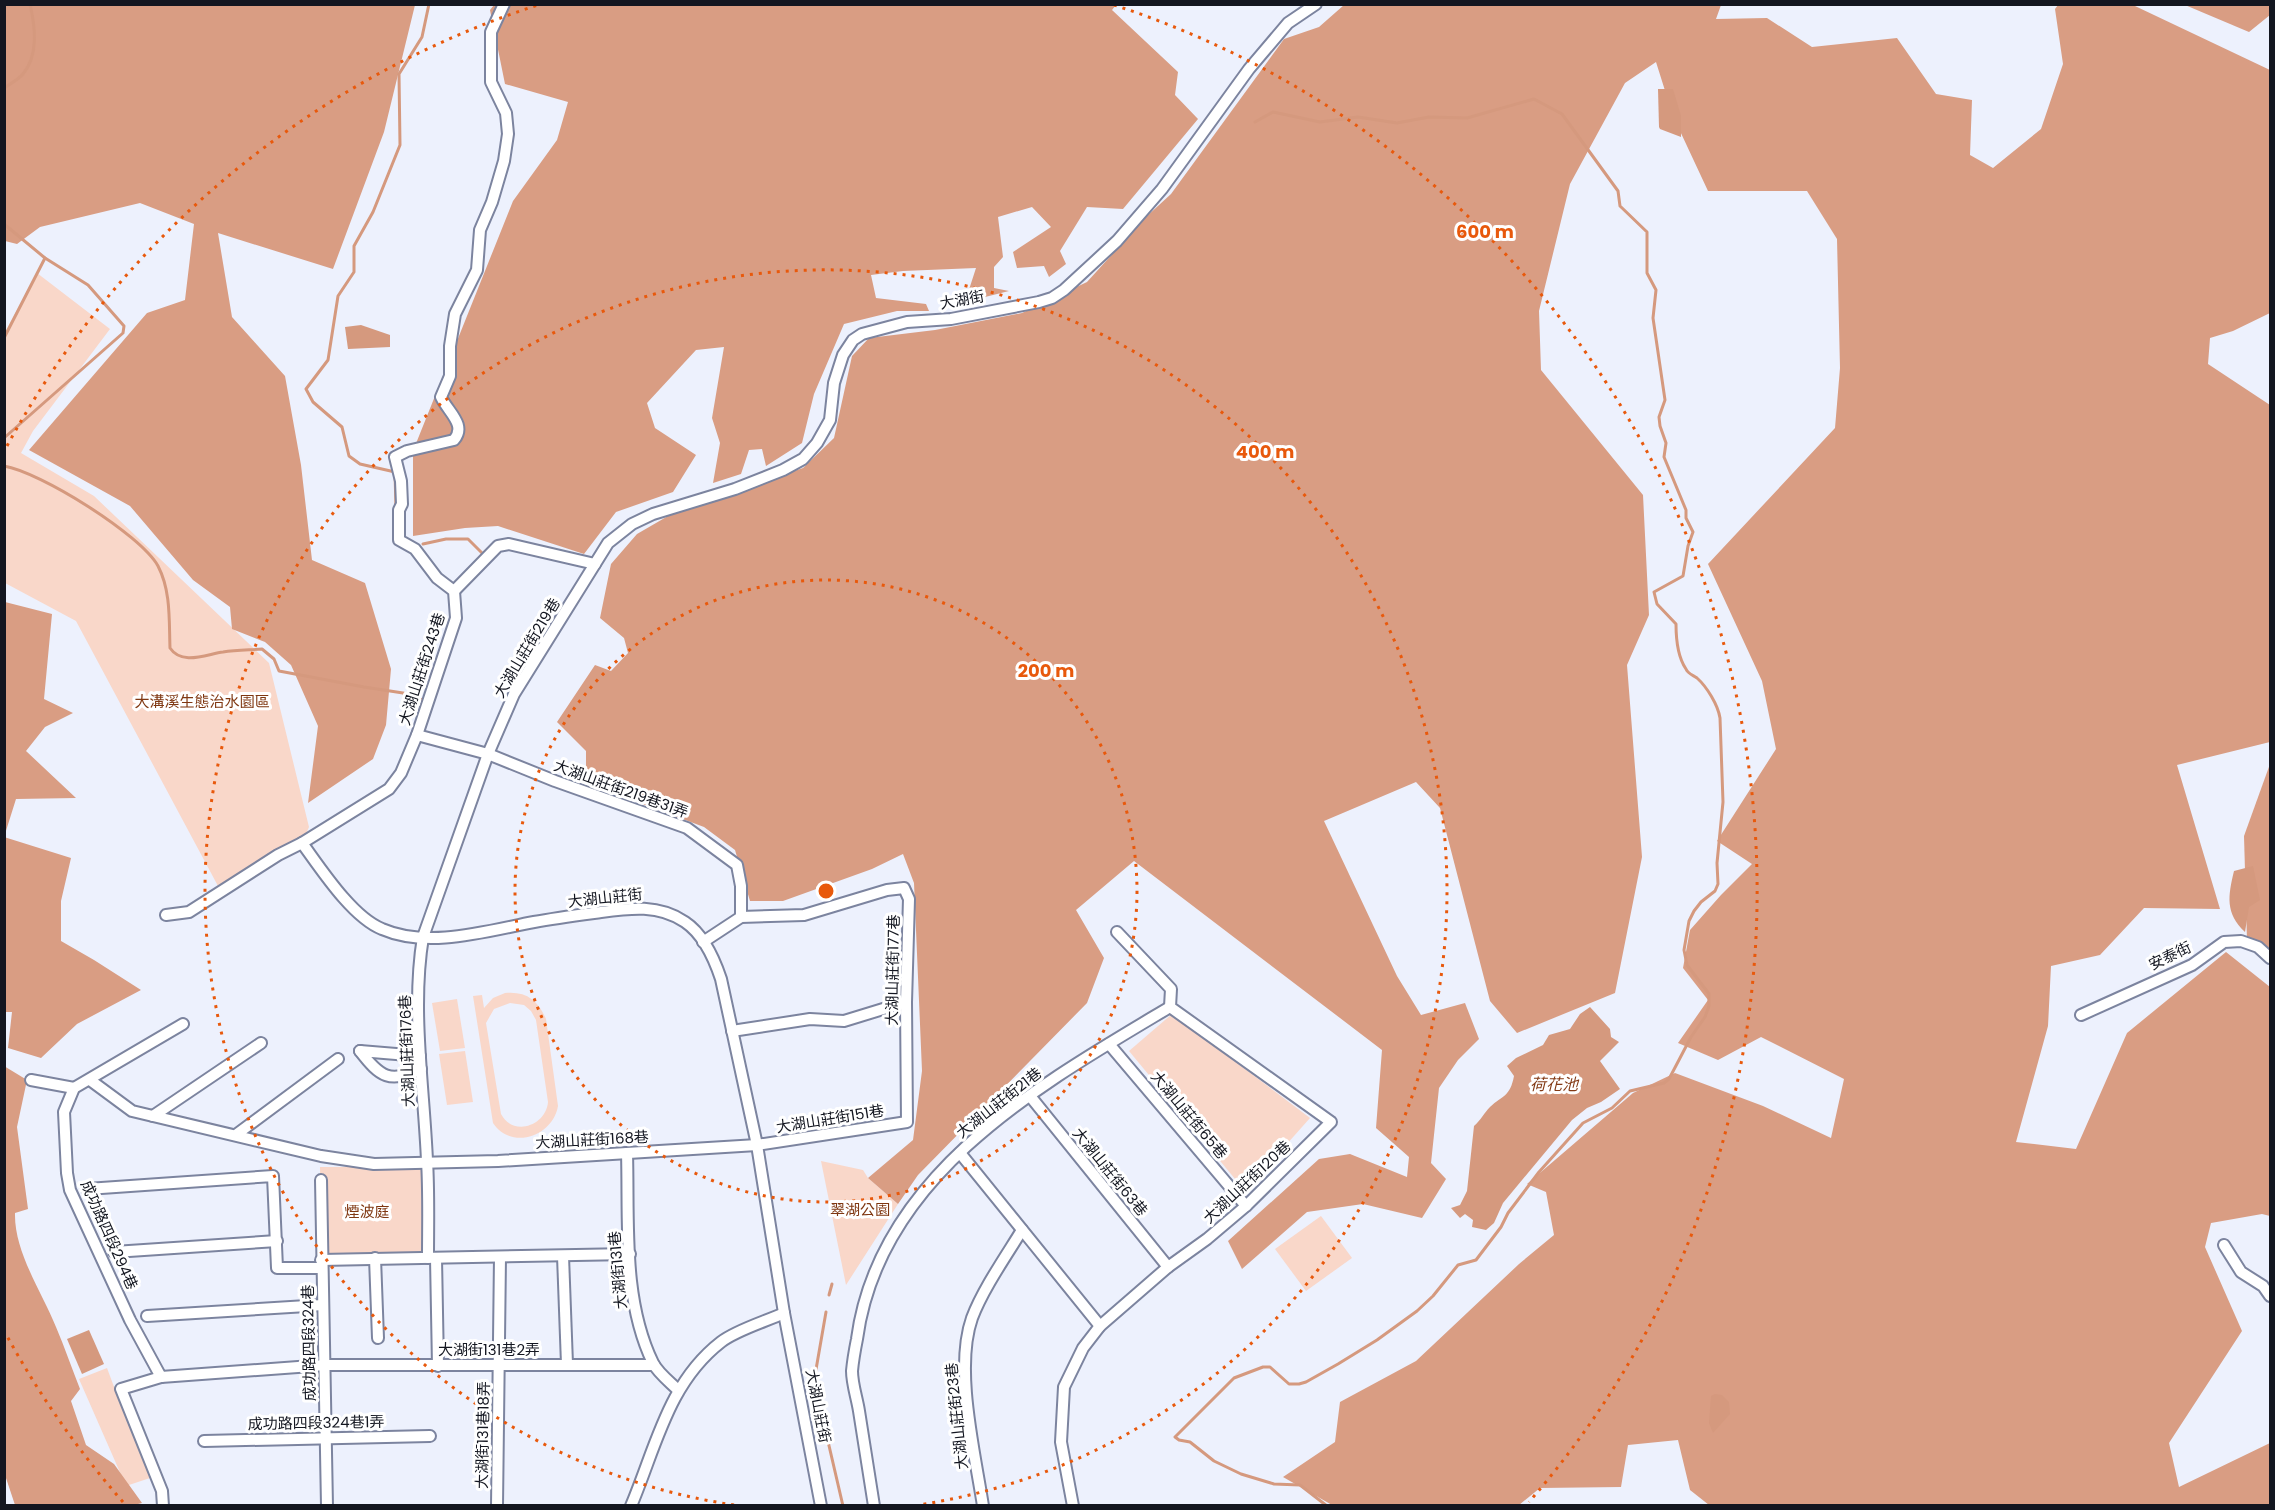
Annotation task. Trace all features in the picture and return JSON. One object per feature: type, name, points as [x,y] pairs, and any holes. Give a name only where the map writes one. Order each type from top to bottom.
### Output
[{"type":"street","points":[[504,4],[491,32],[491,82],[506,113],[508,134],[504,161],[492,202],[480,230],[477,270],[455,314],[450,346],[450,376],[441,397],[447,409],[459,423],[459,429],[454,440],[407,451],[395,457],[401,481],[399,540],[415,549],[437,578],[454,591],[498,546],[509,544],[595,564]]},
{"type":"street","name":"大湖街","points":[[595,564],[608,543],[632,524],[653,514],[735,489],[803,459],[817,443],[830,420],[834,383],[843,355],[853,340],[862,334],[907,322],[951,319],[1039,302],[1052,298],[1064,290],[1105,254],[1162,189],[1249,69],[1288,23],[1316,4]]},
{"type":"street","name":"大湖山莊街219巷","points":[[423,937],[488,754],[514,694],[595,564]]},
{"type":"street","name":"大湖山莊街243巷","points":[[166,915],[189,912],[278,855],[302,843],[389,789],[401,773],[417,735],[456,618],[454,591]]},
{"type":"street","name":"大湖山莊街219巷31弄","points":[[417,735],[488,754],[555,781],[687,828],[737,865],[741,886],[741,916]]},
{"type":"street","name":"大湖山莊街","points":[[302,843],[323,872],[363,918],[381,929],[402,935],[462,936],[594,913],[650,908],[686,922],[703,942],[714,959],[720,976],[757,1145],[784,1313],[821,1506]]},
{"type":"street","name":"大湖山莊街177巷","points":[[741,916],[804,915],[886,890],[904,888],[909,899],[906,1002],[907,1122]]},
{"type":"street","points":[[703,942],[741,916]]},
{"type":"street","points":[[1117,932],[1171,989],[1170,1007]]},
{"type":"street","name":"大湖山莊街176巷","points":[[423,937],[419,962],[420,1056],[428,1163]]},
{"type":"street","name":"安泰街","points":[[2081,1015],[2192,965],[2224,942],[2241,941],[2258,947],[2271,958]]},
{"type":"street","points":[[732,1031],[810,1019],[844,1021],[906,1002]]},
{"type":"street","name":"大湖山莊街21巷","points":[[874,1506],[852,1371],[861,1315],[875,1269],[894,1232],[931,1182],[992,1124],[1072,1065],[1170,1007]]},
{"type":"street","name":"大湖山莊街120巷","points":[[1073,1506],[1061,1442],[1064,1387],[1083,1348],[1100,1326],[1168,1267],[1207,1239],[1246,1206],[1332,1122],[1170,1007]]},
{"type":"street","points":[[31,1080],[74,1088],[183,1024]]},
{"type":"street","points":[[153,1116],[261,1043]]},
{"type":"street","name":"大湖山莊街65巷","points":[[1109,1044],[1246,1206]]},
{"type":"street","points":[[420,1056],[360,1051],[373,1068],[387,1077],[404,1077],[421,1070]]},
{"type":"street","points":[[237,1134],[338,1059]]},
{"type":"street","points":[[90,1080],[132,1111],[237,1134],[321,1156],[374,1164],[428,1163],[438,1366]]},
{"type":"street","name":"成功路四段294巷","points":[[74,1088],[64,1112],[70,1190],[130,1320],[161,1377]]},
{"type":"street","name":"大湖山莊街63巷","points":[[1030,1096],[1168,1267]]},
{"type":"street","name":"大湖山莊街151巷","points":[[757,1145],[907,1122]]},
{"type":"street","name":"大湖山莊街168巷","points":[[428,1163],[757,1145]]},
{"type":"street","name":"大湖街131巷","points":[[627,1153],[633,1296],[640,1328],[654,1365],[678,1390]]},
{"type":"street","points":[[960,1153],[1100,1326]]},
{"type":"street","points":[[87,1189],[273,1176],[277,1268],[375,1258],[630,1254]]},
{"type":"street","name":"成功路四段324巷","points":[[321,1180],[327,1506]]},
{"type":"street","name":"大湖山莊街23巷","points":[[983,1506],[968,1399],[966,1344],[972,1318],[999,1266],[1022,1230]]},
{"type":"street","points":[[114,1252],[277,1241]]},
{"type":"street","points":[[2224,1245],[2241,1272],[2264,1286],[2271,1296]]},
{"type":"street","points":[[563,1256],[567,1364]]},
{"type":"street","name":"大湖街131巷18弄","points":[[497,1506],[500,1257]]},
{"type":"street","points":[[375,1258],[378,1338]]},
{"type":"street","points":[[147,1317],[323,1305]]},
{"type":"street","points":[[631,1506],[678,1390],[694,1367],[723,1340],[784,1313]]},
{"type":"street","name":"大湖街131巷2弄","points":[[161,1377],[325,1365],[654,1365]]},
{"type":"street","points":[[161,1377],[122,1389],[162,1491],[163,1506]]},
{"type":"street","name":"成功路四段324巷1弄","points":[[204,1440],[430,1436]]},
{"type":"green space","name":"大溝溪生態治水園區","points":[[37,273],[110,329],[33,431],[21,453],[94,496],[269,663],[309,827],[302,843],[218,886],[76,621],[5,583],[5,332]]},
{"type":"green space","points":[[505,993],[525,995],[535,1002],[546,1019],[558,1106],[555,1116],[548,1125],[531,1136],[521,1138],[510,1136],[501,1132],[493,1123],[473,996],[482,995],[484,1008],[493,998]],"holes":[[[510,1003],[524,1005],[536,1020],[548,1102],[542,1117],[528,1126],[521,1127],[506,1121],[501,1114],[486,1023],[494,1009]]]},
{"type":"green space","points":[[457,999],[465,1048],[440,1051],[432,1003]]},
{"type":"green space","points":[[1172,1014],[1310,1118],[1245,1191],[1129,1051]]},
{"type":"green space","points":[[465,1051],[473,1102],[447,1105],[439,1054]]},
{"type":"green space","name":"翠湖公園","points":[[821,1161],[863,1170],[868,1178],[898,1204],[846,1285]]},
{"type":"green space","name":"煙波庭","points":[[320,1167],[421,1167],[423,1258],[321,1260]]},
{"type":"green space","points":[[1321,1216],[1352,1258],[1306,1291],[1275,1249]]},
{"type":"green space","points":[[107,1368],[126,1419],[153,1477],[126,1486],[79,1379]]},
{"type":"shaded area","points":[[4,5],[415,5],[384,132],[333,269],[218,233],[232,317],[285,376],[301,465],[312,560],[365,583],[391,669],[386,725],[373,759],[308,803],[318,726],[291,665],[265,642],[232,629],[230,607],[193,580],[130,506],[29,450],[147,313],[185,300],[194,224],[140,203],[40,227],[17,244],[5,241]]},
{"type":"shaded area","points":[[494,5],[1116,5],[1112,10],[1178,72],[1175,95],[1198,119],[1123,209],[1087,207],[1060,251],[1066,264],[1049,277],[1044,266],[1017,268],[1013,252],[1051,227],[1032,207],[998,217],[1003,257],[994,267],[994,288],[1009,291],[965,302],[976,268],[903,271],[871,275],[876,298],[926,304],[929,311],[897,311],[844,324],[814,394],[802,443],[766,466],[762,449],[749,450],[741,474],[713,483],[720,443],[712,418],[724,347],[696,350],[647,403],[655,428],[696,455],[673,492],[616,512],[584,554],[498,526],[465,528],[413,536],[413,451],[513,201],[557,140],[568,102],[505,84],[490,10]]},
{"type":"shaded area","points":[[1344,5],[1721,5],[1716,19],[1767,18],[1812,47],[1897,38],[1936,94],[1972,100],[1970,155],[1993,168],[2041,129],[2063,64],[2055,9],[2058,5],[2139,5],[2135,6],[2270,70],[2270,313],[2233,331],[2210,338],[2208,364],[2270,405],[2270,742],[2177,765],[2220,909],[2144,908],[2100,955],[2051,966],[2048,1026],[2016,1142],[2076,1149],[2127,1033],[2226,952],[2270,987],[2270,1216],[2262,1214],[2211,1223],[2205,1247],[2242,1331],[2169,1443],[2179,1487],[2270,1443],[2270,1505],[1709,1505],[1690,1490],[1678,1440],[1628,1445],[1621,1487],[1540,1488],[1519,1505],[1332,1505],[1283,1477],[1335,1442],[1340,1402],[1416,1361],[1519,1264],[1554,1235],[1546,1192],[1527,1184],[1633,1093],[1675,1073],[1763,1106],[1831,1138],[1844,1079],[1761,1037],[1718,1060],[1678,1043],[1708,1000],[1683,968],[1690,930],[1752,864],[1717,841],[1776,749],[1762,681],[1708,564],[1835,428],[1840,368],[1837,239],[1807,191],[1708,191],[1673,116],[1656,62],[1625,83],[1570,184],[1539,311],[1541,370],[1643,495],[1649,615],[1627,665],[1642,857],[1615,993],[1517,1033],[1490,1001],[1440,808],[1416,782],[1324,821],[1397,976],[1421,1015],[1465,1003],[1479,1039],[1458,1060],[1439,1088],[1431,1163],[1446,1179],[1422,1218],[1363,1204],[1307,1212],[1242,1269],[1228,1241],[1319,1159],[1350,1154],[1407,1177],[1409,1157],[1376,1128],[1382,1050],[1134,861],[1076,910],[1104,958],[1087,1003],[918,1175],[898,1204],[868,1178],[913,1140],[922,1071],[914,883],[903,854],[872,869],[783,901],[750,901],[735,850],[704,827],[624,797],[586,775],[586,751],[557,722],[595,665],[611,671],[628,653],[624,638],[600,618],[611,564],[637,534],[675,512],[803,468],[834,438],[852,356],[869,338],[935,330],[1022,313],[1087,282],[1146,217],[1171,194],[1284,39],[1319,27]]},
{"type":"shaded area","points":[[2185,5],[2270,5],[2270,15],[2249,32]]},
{"type":"shaded area","points":[[5,602],[52,614],[44,699],[73,713],[45,727],[26,751],[76,798],[16,799],[5,834]]},
{"type":"shaded area","points":[[2270,764],[2270,959],[2247,940],[2244,836]]},
{"type":"shaded area","points":[[4,837],[71,858],[61,901],[61,941],[141,990],[77,1024],[41,1058],[8,1048],[12,1012],[4,1012]]},
{"type":"shaded area","points":[[4,1066],[27,1080],[17,1127],[28,1209],[15,1213],[19,1242],[80,1389],[71,1401],[86,1445],[114,1464],[142,1503],[130,1506],[15,1505],[5,1475]]},
{"type":"water","points":[[1658,89],[1673,89],[1681,116],[1681,137],[1659,127]]},
{"type":"water","points":[[361,325],[390,335],[390,347],[348,349],[345,327]]},
{"type":"water","points":[[2253,866],[2260,900],[2249,907],[2245,932],[2231,911],[2230,888],[2234,871]]},
{"type":"water","name":"荷花池","points":[[1590,1007],[1610,1029],[1611,1037],[1619,1042],[1600,1061],[1620,1089],[1587,1108],[1572,1120],[1503,1203],[1494,1223],[1486,1230],[1472,1227],[1473,1220],[1465,1214],[1460,1218],[1451,1208],[1460,1205],[1467,1191],[1474,1126],[1510,1088],[1514,1076],[1507,1066],[1516,1058],[1543,1045],[1549,1035],[1570,1029],[1580,1014]]},
{"type":"water","points":[[89,1330],[104,1364],[82,1374],[67,1339]]},
{"type":"water","points":[[1722,1395],[1729,1402],[1730,1414],[1713,1433],[1709,1423],[1711,1396]]},
{"type":"waterway","points":[[4,88],[21,76],[32,58],[34,31],[30,4]]},
{"type":"waterway","points":[[396,509],[395,472],[360,464],[349,456],[342,427],[313,402],[306,389],[328,360],[338,296],[354,272],[354,246],[373,212],[400,145],[399,74],[422,37],[429,4]]},
{"type":"waterway","points":[[1255,122],[1273,112],[1320,122],[1358,117],[1397,123],[1429,117],[1467,118],[1534,99],[1562,114],[1618,191],[1620,206],[1647,232],[1647,273],[1656,290],[1653,318],[1665,400],[1659,417],[1666,443],[1664,457],[1693,532],[1683,576],[1654,592],[1657,604],[1676,624],[1678,647],[1683,664],[1708,691],[1720,718],[1723,802],[1717,863],[1718,884],[1715,891],[1694,911],[1689,921],[1684,950],[1687,965],[1709,994],[1709,1006],[1669,1079],[1664,1083],[1630,1091],[1612,1108],[1583,1123],[1539,1172],[1476,1260],[1458,1265],[1433,1296],[1417,1311],[1377,1340],[1299,1384],[1289,1384],[1270,1367],[1263,1367],[1234,1378],[1175,1437],[1190,1442],[1214,1461],[1241,1474],[1274,1484],[1300,1485],[1327,1506]]},
{"type":"waterway","points":[[4,224],[45,258],[88,285],[124,326],[123,333],[4,438]]},
{"type":"waterway","points":[[4,338],[45,258]]},
{"type":"waterway","points":[[4,466],[41,480],[88,506],[148,553],[158,566],[165,585],[170,648],[175,653],[195,658],[228,651],[262,649],[274,659],[279,671],[403,693],[425,701]]},
{"type":"waterway","points":[[423,544],[446,539],[468,539],[484,555]]},
{"type":"waterway","points":[[829,1295],[832,1284]]},
{"type":"waterway","points":[[826,1312],[814,1381],[843,1506]]}]
